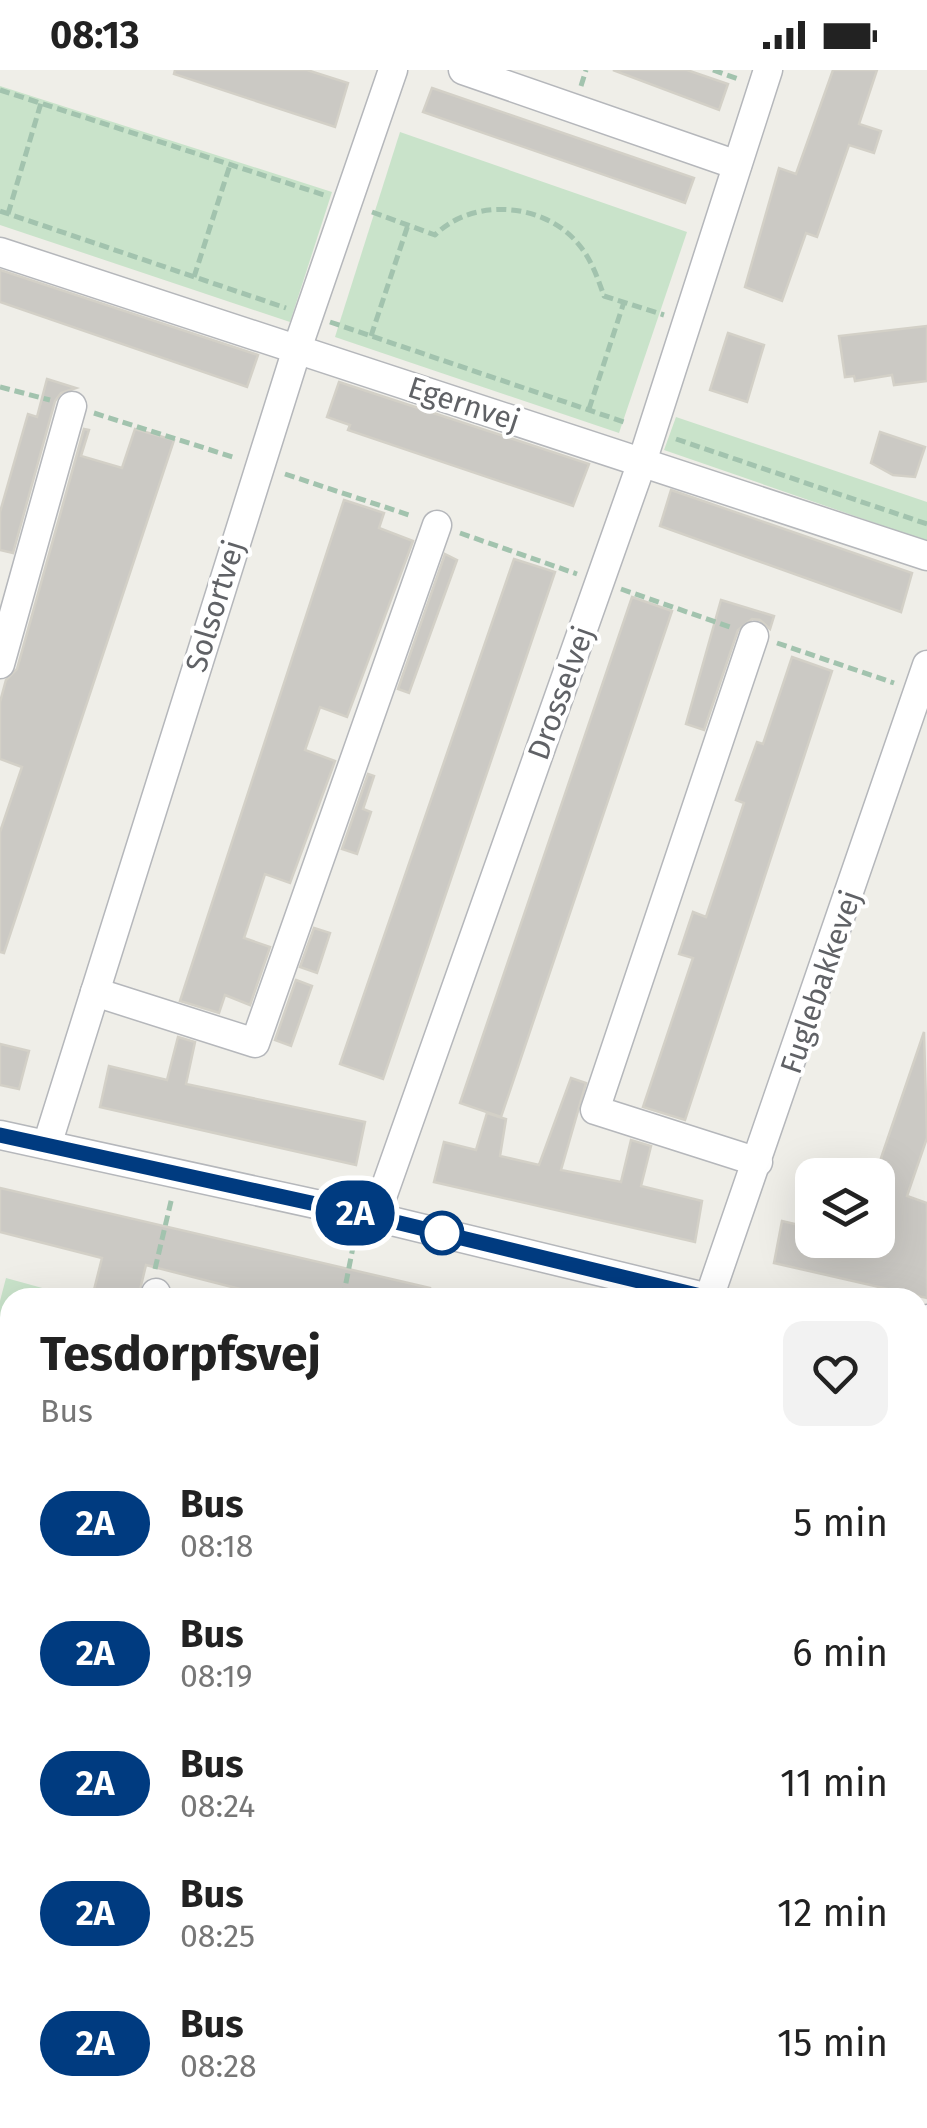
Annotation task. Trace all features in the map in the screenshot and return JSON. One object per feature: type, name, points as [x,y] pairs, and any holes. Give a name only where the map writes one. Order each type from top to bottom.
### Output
[{"type":"street","name":"Solsortvej","points":[[46,1146],[296,349],[392,70]]},
{"type":"street","points":[[463,70],[737,165]]},
{"type":"street","name":"Drosselvej","points":[[367,1216],[642,462],[768,70]]},
{"type":"street","name":"Egernvej","points":[[0,252],[927,556]]},
{"type":"street","points":[[0,664],[72,406]]},
{"type":"street","points":[[95,992],[255,1043],[437,524]]},
{"type":"street","points":[[754,636],[595,1110],[758,1162]]},
{"type":"street","name":"Fuglebakkevej","points":[[698,1288],[758,1162],[923,678]]},
{"type":"street","points":[[0,1135],[367,1216],[622,1287]]},
{"type":"path","points":[[0,90],[435,234],[466,214],[517,209],[548,220],[579,244],[604,296],[686,322]]},
{"type":"path","points":[[8,214],[41,104]]},
{"type":"path","points":[[194,277],[230,165]]},
{"type":"path","points":[[370,336],[408,225]]},
{"type":"path","points":[[589,410],[624,302]]},
{"type":"path","points":[[0,387],[72,406],[437,524],[754,636],[923,678]]},
{"type":"path","points":[[651,431],[927,524]]},
{"type":"path","points":[[158,1255],[178,1174]]},
{"type":"path","points":[[346,1288],[367,1216]]},
{"type":"green space","points":[[0,86],[332,192],[290,322],[0,225]]},
{"type":"green space","points":[[400,132],[687,232],[619,433],[335,337]]},
{"type":"green space","points":[[676,417],[927,502],[927,541],[664,450]]},
{"type":"green space","points":[[6,1278],[42,1288],[3,1288]]},
{"type":"building","points":[[175,70],[307,70],[348,83],[335,127],[174,74]]},
{"type":"building","points":[[613,70],[687,70],[728,84],[719,110]]},
{"type":"building","points":[[833,70],[877,70],[859,124],[881,131],[874,153],[849,145],[817,237],[806,233],[782,301],[745,287],[779,168],[796,174]]},
{"type":"building","points":[[432,88],[694,178],[685,203],[423,112]]},
{"type":"building","points":[[0,270],[258,355],[247,387],[0,302]]},
{"type":"building","points":[[927,326],[927,381],[894,385],[892,375],[855,381],[854,376],[845,377],[839,336]]},
{"type":"building","points":[[728,333],[764,345],[747,402],[710,390]]},
{"type":"building","points":[[47,379],[76,388],[61,393],[55,401],[13,553],[0,550],[0,512],[28,414],[37,417]]},
{"type":"building","points":[[339,382],[589,464],[573,506],[348,430],[350,425],[327,417]]},
{"type":"building","points":[[84,429],[89,430],[81,456],[122,468],[135,429],[174,440],[4,953],[0,952],[0,832],[22,767],[0,759],[0,702],[6,680],[17,669]]},
{"type":"building","points":[[880,432],[925,447],[915,477],[893,475],[871,463]]},
{"type":"building","points":[[671,490],[912,573],[901,612],[660,526]]},
{"type":"building","points":[[344,500],[384,513],[379,528],[413,541],[347,717],[320,707],[305,750],[335,761],[290,883],[265,874],[244,938],[270,947],[250,1005],[225,995],[219,1013],[180,1001]]},
{"type":"building","points":[[445,554],[457,560],[409,693],[398,689]]},
{"type":"building","points":[[514,559],[555,572],[383,1079],[340,1064]]},
{"type":"building","points":[[632,597],[672,611],[501,1117],[460,1103]]},
{"type":"building","points":[[721,600],[774,616],[770,629],[760,620],[752,619],[738,630],[704,730],[686,724]]},
{"type":"building","points":[[792,657],[832,671],[685,1120],[643,1107],[693,958],[679,954],[693,912],[706,917],[744,803],[736,800],[757,742],[763,744]]},
{"type":"building","points":[[368,774],[374,776],[363,809],[371,812],[357,854],[342,849]]},
{"type":"building","points":[[314,928],[330,933],[317,973],[300,967]]},
{"type":"building","points":[[296,980],[312,986],[291,1046],[275,1040]]},
{"type":"building","points":[[924,1032],[927,1138],[907,1196],[927,1203],[927,1288],[883,1288],[774,1263],[782,1221],[795,1224],[795,1258],[895,1258],[895,1158],[881,1158]]},
{"type":"building","points":[[178,1037],[195,1042],[186,1084],[365,1122],[356,1165],[100,1107],[109,1066],[167,1080]]},
{"type":"building","points":[[0,1044],[29,1051],[19,1089],[0,1085]]},
{"type":"building","points":[[571,1078],[586,1083],[561,1170],[621,1182],[631,1140],[651,1146],[641,1186],[702,1201],[695,1242],[434,1182],[444,1142],[476,1150],[487,1113],[506,1119],[500,1156],[539,1165]]},
{"type":"building","points":[[0,1188],[430,1288],[236,1288],[146,1265],[140,1288],[94,1288],[102,1258],[0,1232]]},
{"type":"bus line","name":"2A","points":[[0,1135],[375,1217],[670,1288]]}]
